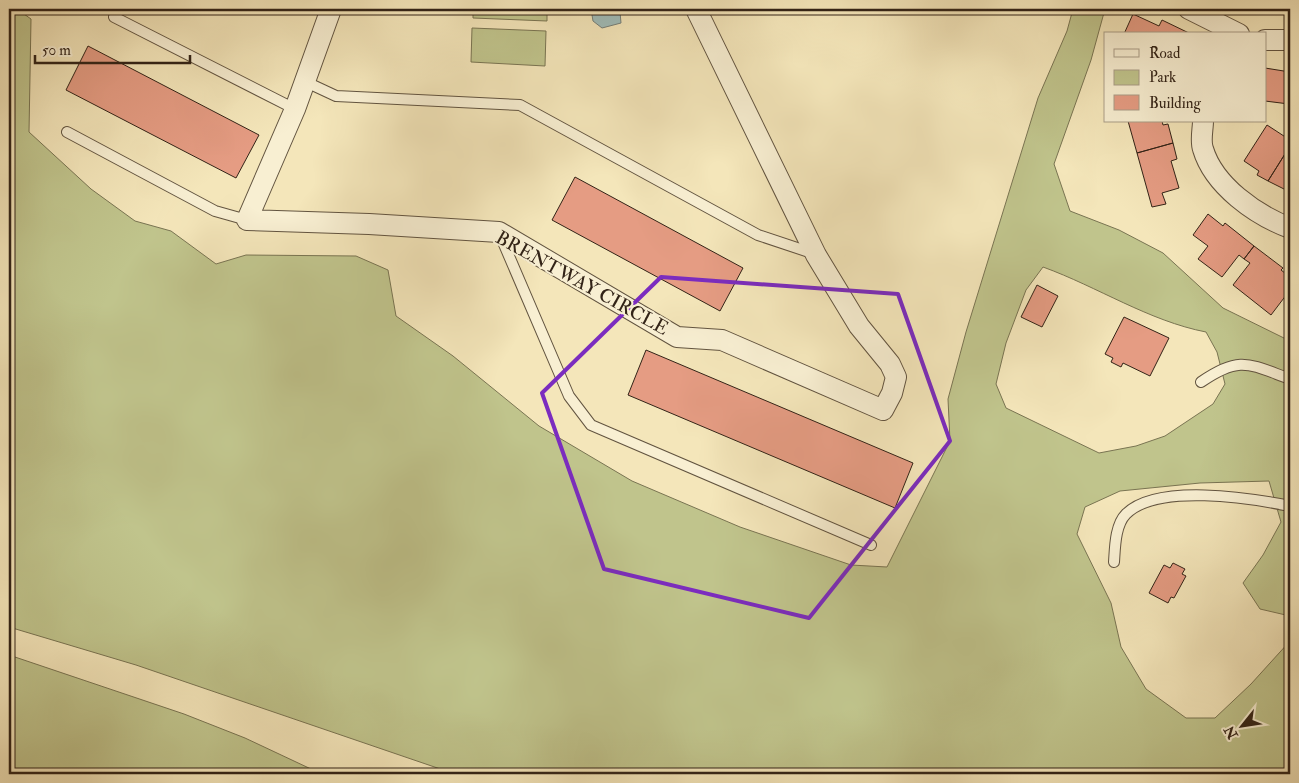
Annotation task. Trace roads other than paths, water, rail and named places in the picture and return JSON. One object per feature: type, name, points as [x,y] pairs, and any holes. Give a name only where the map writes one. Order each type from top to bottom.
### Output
[{"type":"street","points":[[247,220],[295,110],[331,9]]},
{"type":"street","name":"BRENTWAY CIRCLE","points":[[247,220],[369,224],[499,232],[677,336],[722,340],[883,410],[892,393],[896,377],[890,364],[859,326],[816,255],[696,9]]},
{"type":"street","points":[[1189,9],[1234,32]]},
{"type":"street","points":[[1266,40],[1290,40]]},
{"type":"street","points":[[1203,122],[1202,148],[1218,175],[1238,199],[1258,213],[1290,228]]},
{"type":"lane","points":[[114,17],[295,110]]},
{"type":"lane","points":[[306,82],[336,96],[520,105],[758,235],[816,255]]},
{"type":"lane","points":[[67,132],[215,211],[247,220]]},
{"type":"lane","points":[[499,232],[569,396],[591,425],[871,545]]},
{"type":"lane","points":[[1201,382],[1222,368],[1247,364],[1290,379]]},
{"type":"lane","points":[[1114,562],[1117,534],[1124,515],[1146,501],[1177,495],[1261,500],[1290,506]]},
{"type":"water","points":[[591,9],[622,9],[620,12],[621,23],[602,28],[593,21]]}]
